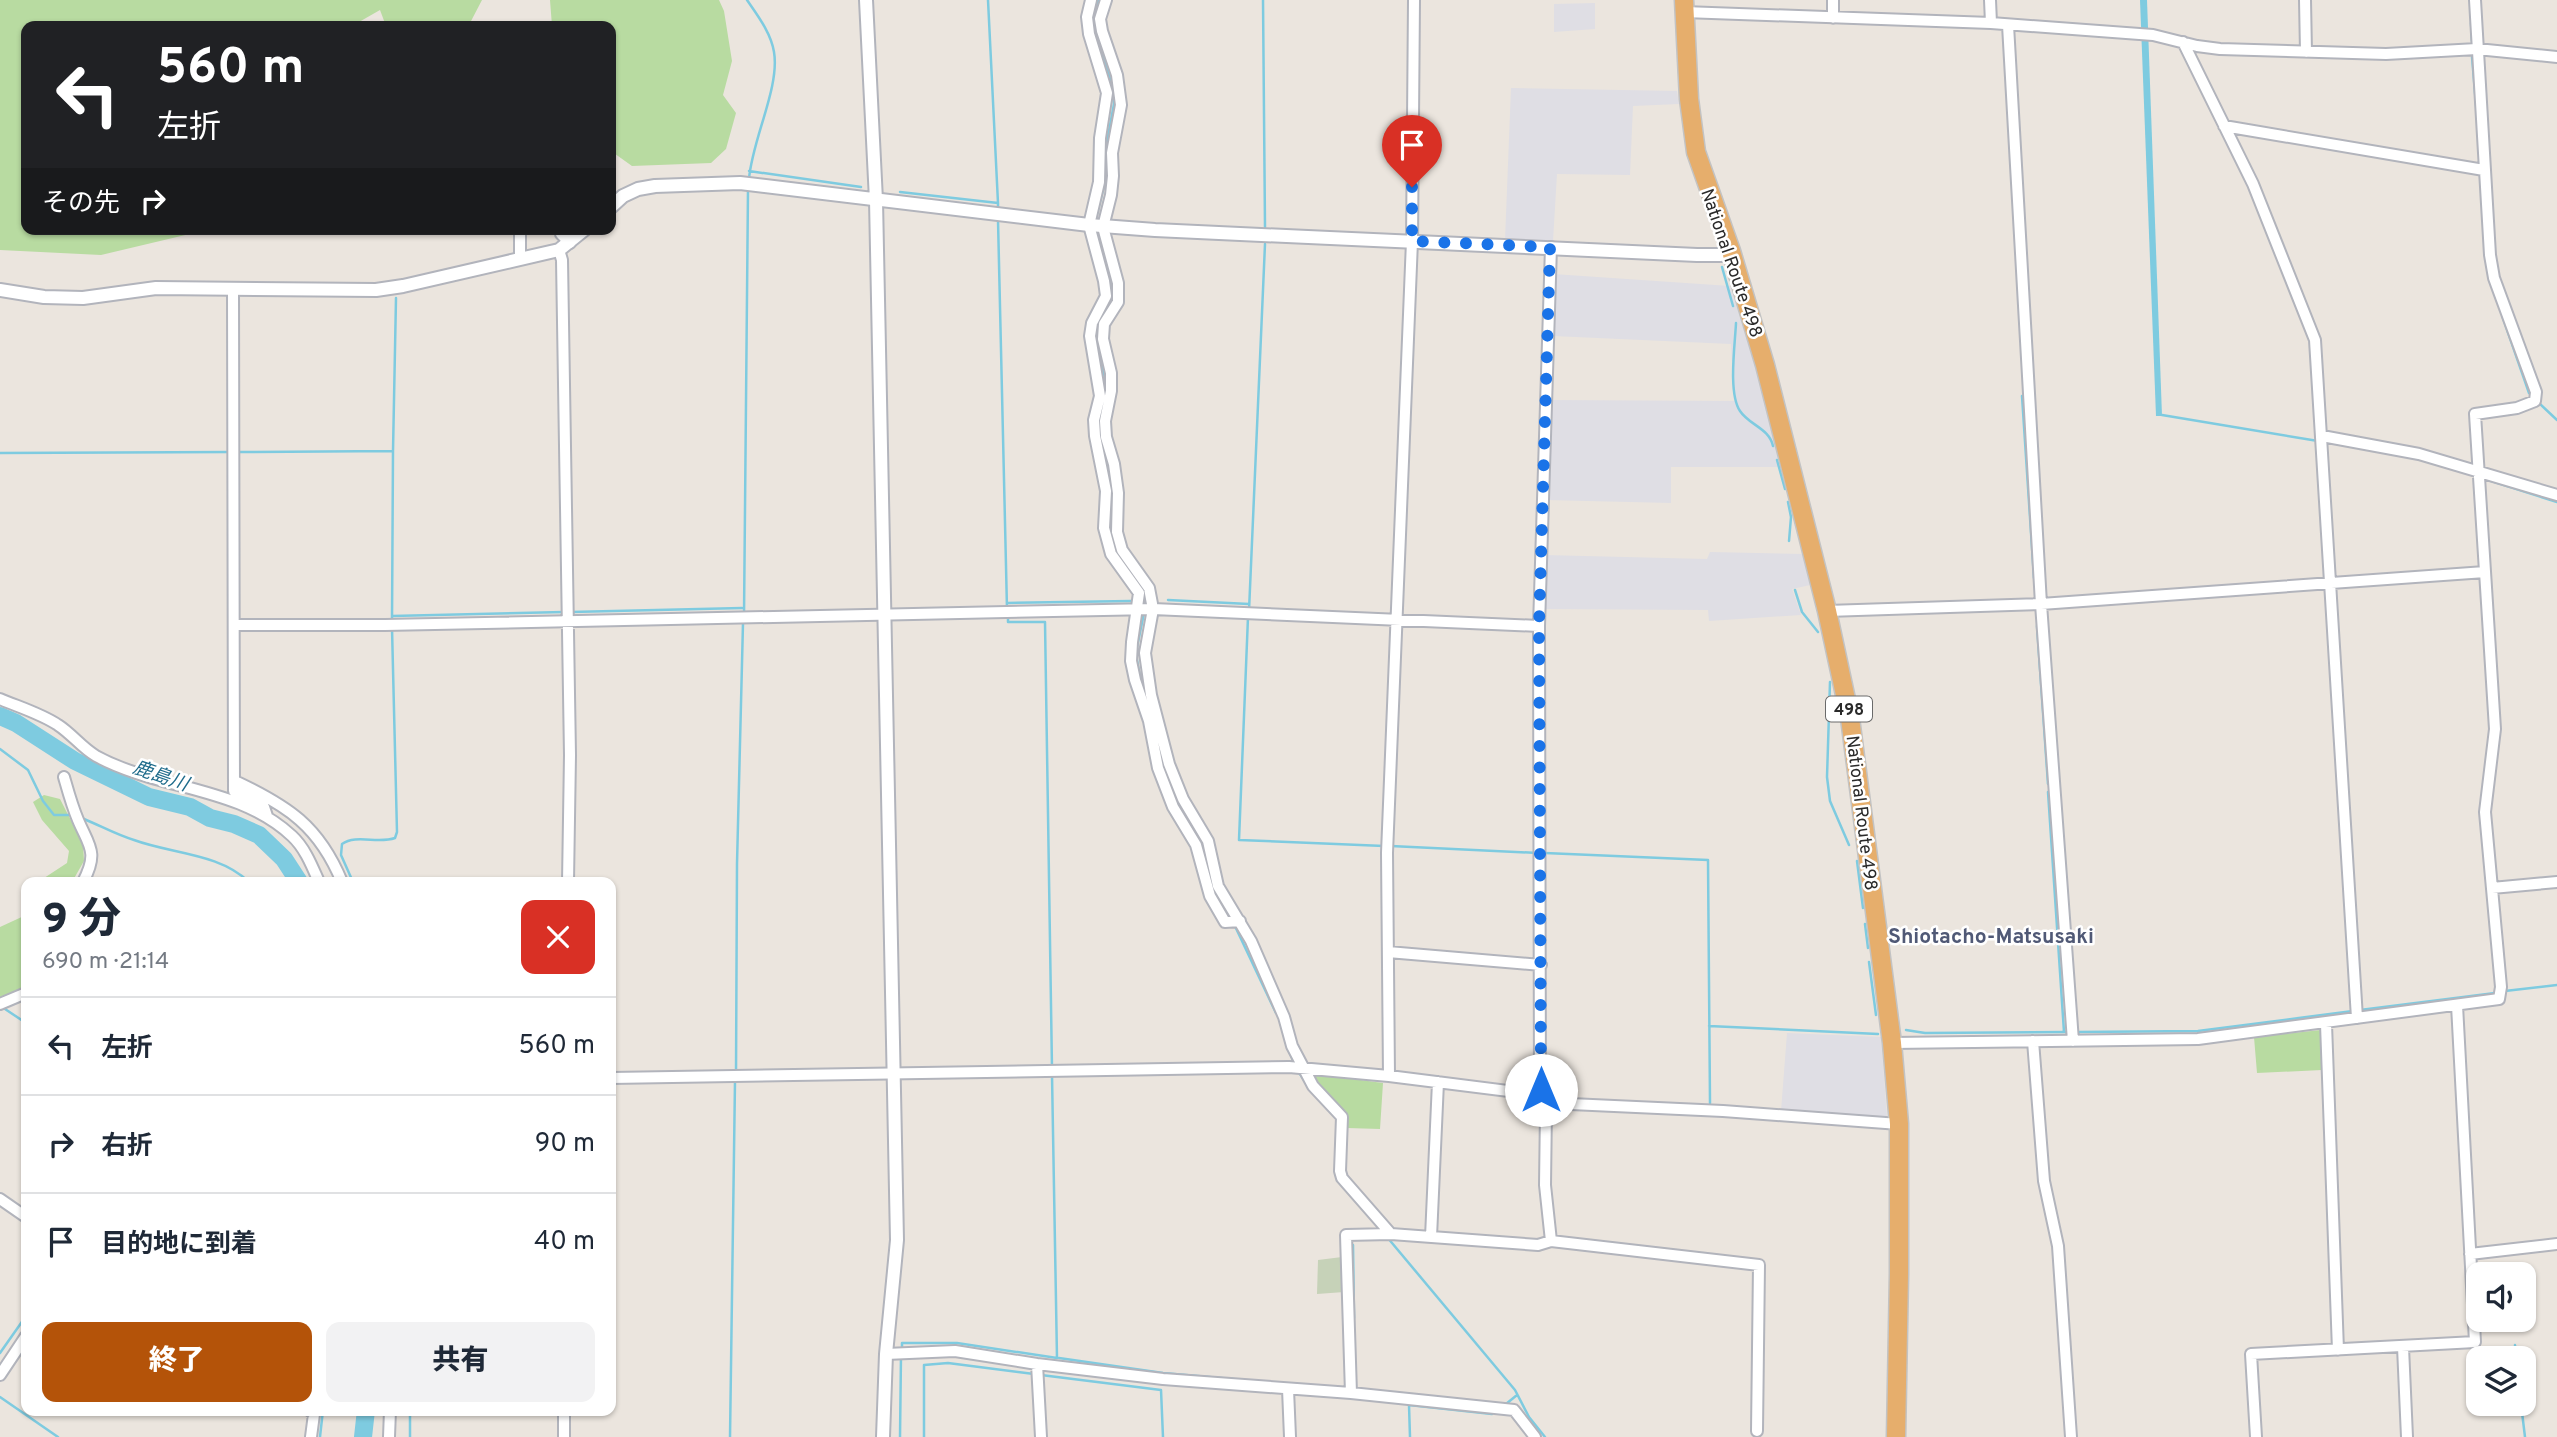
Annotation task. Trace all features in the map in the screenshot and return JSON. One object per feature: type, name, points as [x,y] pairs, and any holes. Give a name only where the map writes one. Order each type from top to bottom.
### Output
[{"type":"highway","name":"National Route 498","points":[[1684,6],[1689,99],[1696,152],[1731,251],[1769,378],[1827,611],[1850,718],[1892,1043],[1899,1124],[1896,1437]]},
{"type":"street","points":[[866,0],[876,200],[897,1240],[883,1437]]},
{"type":"street","points":[[1091,0],[1087,17],[1089,34],[1107,93],[1099,149],[1098,182],[1089,225],[1106,296],[1092,323],[1090,336],[1100,396],[1094,420],[1106,491],[1104,528],[1111,554],[1139,593],[1131,661],[1149,721],[1158,768],[1173,807],[1196,845],[1210,896],[1225,922],[1240,921]]},
{"type":"street","points":[[1106,0],[1100,19],[1117,75],[1121,105],[1112,153],[1111,195],[1103,226],[1118,283],[1118,302],[1104,324],[1103,339],[1111,373],[1105,437],[1114,464],[1118,493],[1117,532],[1122,550],[1149,588],[1153,609],[1147,637],[1146,672],[1169,764],[1182,799],[1208,841],[1218,886],[1240,921],[1284,1017],[1292,1046],[1313,1086],[1342,1117],[1342,1178],[1386,1234]]},
{"type":"street","points":[[1389,1076],[1387,840],[1412,241],[1414,0]]},
{"type":"street","points":[[1833,0],[1833,18]]},
{"type":"street","points":[[1990,0],[1991,23]]},
{"type":"street","points":[[2305,0],[2306,52]]},
{"type":"street","points":[[1892,1043],[2198,1040],[2499,999],[2501,987],[2485,812],[2495,729],[2475,414],[2516,408],[2535,401],[2536,392],[2494,278],[2484,170],[2475,0]]},
{"type":"street","points":[[1684,6],[1833,18],[1991,23],[2153,35],[2220,49],[2386,54],[2477,50],[2557,57]]},
{"type":"street","points":[[2008,25],[2041,604],[2073,1041]]},
{"type":"street","points":[[2183,42],[2253,184],[2315,340],[2357,1018]]},
{"type":"street","points":[[2224,126],[2484,170]]},
{"type":"street","points":[[616,203],[638,189],[655,186],[740,183],[1103,226],[1697,255],[1721,255],[1731,251]]},
{"type":"street","points":[[520,235],[520,259]]},
{"type":"street","points":[[561,235],[565,246],[562,260],[570,755],[569,877]]},
{"type":"street","points":[[0,290],[44,297],[83,298],[156,288],[376,290],[520,259],[565,246],[578,235]]},
{"type":"street","points":[[1550,247],[1539,626],[1540,1100],[1546,1109],[1545,1185],[1550,1241]]},
{"type":"street","points":[[233,290],[234,791],[264,807],[267,816]]},
{"type":"street","points":[[2322,436],[2419,454],[2557,495]]},
{"type":"street","points":[[1827,611],[2041,604],[2485,572]]},
{"type":"street","points":[[235,625],[385,625],[567,615],[752,618],[1153,609],[1539,626]]},
{"type":"street","points":[[0,699],[57,724],[94,755],[150,779],[221,797],[267,816],[294,838],[310,861],[317,877]]},
{"type":"street","points":[[64,777],[78,820],[89,840],[92,858],[85,877]]},
{"type":"street","points":[[235,781],[279,802],[316,834],[333,860],[340,877]]},
{"type":"street","points":[[2492,888],[2557,882]]},
{"type":"street","points":[[1388,952],[1541,965]]},
{"type":"street","points":[[0,1004],[21,995]]},
{"type":"street","points":[[2256,1437],[2251,1354],[2475,1342],[2457,1005]]},
{"type":"street","points":[[2326,1024],[2338,1350]]},
{"type":"street","points":[[2034,1041],[2044,1181],[2058,1246],[2071,1437]]},
{"type":"street","points":[[616,1078],[1289,1067],[1532,1094],[1549,1103],[1723,1111],[1899,1124]]},
{"type":"street","points":[[1431,1237],[1438,1082]]},
{"type":"street","points":[[0,1199],[21,1214]]},
{"type":"street","points":[[1351,1393],[1346,1235],[1386,1234],[1538,1245],[1550,1241],[1759,1265],[1757,1431]]},
{"type":"street","points":[[2470,1254],[2557,1244]]},
{"type":"street","points":[[0,1375],[21,1344]]},
{"type":"street","points":[[2403,1347],[2407,1437]]},
{"type":"street","points":[[890,1354],[955,1351],[1163,1379],[1351,1393],[1514,1410],[1535,1437]]},
{"type":"street","points":[[1037,1364],[1041,1437]]},
{"type":"street","points":[[1289,1389],[1290,1437]]},
{"type":"street","points":[[311,1437],[314,1416]]},
{"type":"street","points":[[389,1437],[390,1416]]},
{"type":"street","points":[[564,1416],[564,1437]]},
{"type":"shaded area","points":[[1595,3],[1595,29],[1554,32],[1554,4]]},
{"type":"shaded area","points":[[1511,88],[1677,91],[1679,104],[1633,106],[1630,175],[1557,174],[1553,241],[1505,240]]},
{"type":"shaded area","points":[[1553,274],[1730,286],[1762,387],[1781,467],[1671,467],[1671,503],[1546,500],[1548,400],[1734,401],[1731,344],[1553,336]]},
{"type":"shaded area","points":[[1710,552],[1803,554],[1810,585],[1792,589],[1801,615],[1709,621],[1708,610],[1542,609],[1544,555],[1707,559]]},
{"type":"shaded area","points":[[1787,1033],[1881,1037],[1887,1118],[1781,1111]]},
{"type":"green space","points":[[0,0],[482,0],[471,21],[384,21],[380,10],[361,21],[21,21],[21,235],[185,235],[101,255],[0,250]]},
{"type":"green space","points":[[550,0],[719,0],[724,11],[732,61],[723,95],[736,113],[726,149],[711,163],[632,166],[616,155],[616,21],[552,21]]},
{"type":"green space","points":[[44,795],[60,799],[83,844],[84,861],[75,877],[46,877],[67,863],[69,851],[42,820],[33,802]]},
{"type":"green space","points":[[21,917],[21,990],[0,998],[0,927]]},
{"type":"green space","points":[[2321,1030],[2322,1070],[2257,1073],[2254,1037]]},
{"type":"green space","points":[[1315,1074],[1383,1083],[1380,1129],[1347,1128],[1345,1112],[1316,1081]]},
{"type":"green space","points":[[1342,1257],[1344,1292],[1317,1294],[1318,1260]]},
{"type":"water","points":[[2140,0],[2147,0],[2162,416],[2156,416]]},
{"type":"waterway","points":[[747,0],[770,38],[775,66],[749,179]]},
{"type":"waterway","points":[[988,0],[998,203]]},
{"type":"waterway","points":[[1096,218],[1105,182],[1105,152],[1114,104],[1112,85],[1095,30],[1094,11],[1099,0]]},
{"type":"waterway","points":[[1263,0],[1265,227]]},
{"type":"waterway","points":[[2471,23],[2472,41]]},
{"type":"waterway","points":[[2472,57],[2477,116]]},
{"type":"waterway","points":[[749,171],[861,187]]},
{"type":"waterway","points":[[744,616],[748,189]]},
{"type":"waterway","points":[[900,192],[998,203],[998,210]]},
{"type":"waterway","points":[[998,220],[1007,609]]},
{"type":"waterway","points":[[1249,611],[1265,244]]},
{"type":"waterway","points":[[1100,246],[1112,280],[1112,296],[1097,326],[1096,337],[1106,383]]},
{"type":"waterway","points":[[1722,267],[1733,306]]},
{"type":"waterway","points":[[393,451],[396,298]]},
{"type":"waterway","points":[[2503,318],[2529,393]]},
{"type":"waterway","points":[[1736,323],[1733,368],[1736,403],[1744,416],[1767,435],[1773,446]]},
{"type":"waterway","points":[[2022,396],[2034,578]]},
{"type":"waterway","points":[[2539,403],[2557,420]]},
{"type":"waterway","points":[[1101,414],[1100,436],[1111,479]]},
{"type":"waterway","points":[[2162,415],[2318,441]]},
{"type":"waterway","points":[[2324,442],[2338,444]]},
{"type":"waterway","points":[[238,452],[393,451],[392,621]]},
{"type":"waterway","points":[[0,453],[231,452]]},
{"type":"waterway","points":[[1777,460],[1785,489]]},
{"type":"waterway","points":[[2485,479],[2557,502]]},
{"type":"waterway","points":[[1113,489],[1110,530],[1115,545]]},
{"type":"waterway","points":[[1788,502],[1791,517],[1789,541]]},
{"type":"waterway","points":[[1129,569],[1143,590],[1146,606]]},
{"type":"waterway","points":[[1795,590],[1802,612],[1818,632]]},
{"type":"waterway","points":[[1168,600],[1249,604]]},
{"type":"waterway","points":[[1007,603],[1131,601]]},
{"type":"waterway","points":[[571,612],[742,608]]},
{"type":"waterway","points":[[392,616],[564,612]]},
{"type":"waterway","points":[[1137,647],[1144,613]]},
{"type":"waterway","points":[[1008,615],[1008,622],[1045,622],[1052,1069]]},
{"type":"waterway","points":[[1248,617],[1239,840],[1384,846]]},
{"type":"waterway","points":[[736,1074],[737,864],[743,623]]},
{"type":"waterway","points":[[2037,626],[2048,784]]},
{"type":"waterway","points":[[351,877],[341,855],[342,844],[354,840],[388,840],[395,838],[397,832],[392,628]]},
{"type":"waterway","points":[[1136,654],[1140,678]]},
{"type":"waterway","points":[[1830,682],[1827,777],[1830,801],[1849,845]]},
{"type":"waterway","name":"鹿島川","points":[[0,716],[16,723],[75,761],[149,797],[190,807],[210,818],[234,824],[259,835],[284,859],[296,877]]},
{"type":"waterway","points":[[0,749],[28,770],[43,801],[54,815],[70,815]]},
{"type":"waterway","points":[[1167,772],[1177,803],[1202,842],[1209,871]]},
{"type":"waterway","points":[[2048,792],[2064,1032]]},
{"type":"waterway","points":[[84,819],[149,845],[224,865],[243,877]]},
{"type":"waterway","points":[[1391,846],[1538,853]]},
{"type":"waterway","points":[[1545,853],[1708,860],[1710,1103]]},
{"type":"waterway","points":[[1857,861],[1863,908]]},
{"type":"waterway","points":[[1213,888],[1230,919]]},
{"type":"waterway","points":[[1234,924],[1276,1013]]},
{"type":"waterway","points":[[1865,924],[1868,948]]},
{"type":"waterway","points":[[1869,962],[1876,1015]]},
{"type":"waterway","points":[[2505,991],[2557,985]]},
{"type":"waterway","points":[[2360,1010],[2495,993]]},
{"type":"waterway","points":[[5,1009],[21,1020]]},
{"type":"waterway","points":[[2077,1032],[2198,1031],[2353,1011]]},
{"type":"waterway","points":[[1709,1026],[1878,1034]]},
{"type":"waterway","points":[[1906,1030],[1925,1033],[2067,1032]]},
{"type":"waterway","points":[[1287,1046],[1295,1065]]},
{"type":"waterway","points":[[1298,1071],[1306,1083]]},
{"type":"waterway","points":[[902,1348],[902,1343],[957,1343],[1057,1358],[1052,1075]]},
{"type":"waterway","points":[[730,1437],[735,1081]]},
{"type":"waterway","points":[[1387,1237],[1515,1390],[1529,1417],[1545,1437]]},
{"type":"waterway","points":[[1353,1245],[1354,1318]]},
{"type":"waterway","points":[[0,1353],[21,1323]]},
{"type":"waterway","points":[[900,1437],[901,1355]]},
{"type":"waterway","points":[[1059,1358],[1163,1373],[1243,1380]]},
{"type":"waterway","points":[[924,1437],[924,1365],[948,1363],[1034,1374]]},
{"type":"waterway","points":[[1041,1375],[1161,1390],[1163,1437]]},
{"type":"waterway","points":[[1506,1404],[1517,1395]]},
{"type":"waterway","points":[[0,1397],[21,1411]]},
{"type":"waterway","points":[[1410,1437],[1409,1405],[1492,1414]]},
{"type":"waterway","points":[[28,1416],[58,1437]]},
{"type":"waterway","points":[[320,1437],[322,1416]]},
{"type":"waterway","name":"鹿島川","points":[[363,1437],[365,1416]]},
{"type":"waterway","points":[[410,1416],[410,1437]]},
{"type":"waterway","points":[[2522,1416],[2525,1437]]},
{"type":"district","name":"Shiotacho-Matsusaki","points":[[1991,936]]},
{"type":"route","points":[[1412,187],[1412,241],[1550,247],[1539,626],[1541,1090]]}]
